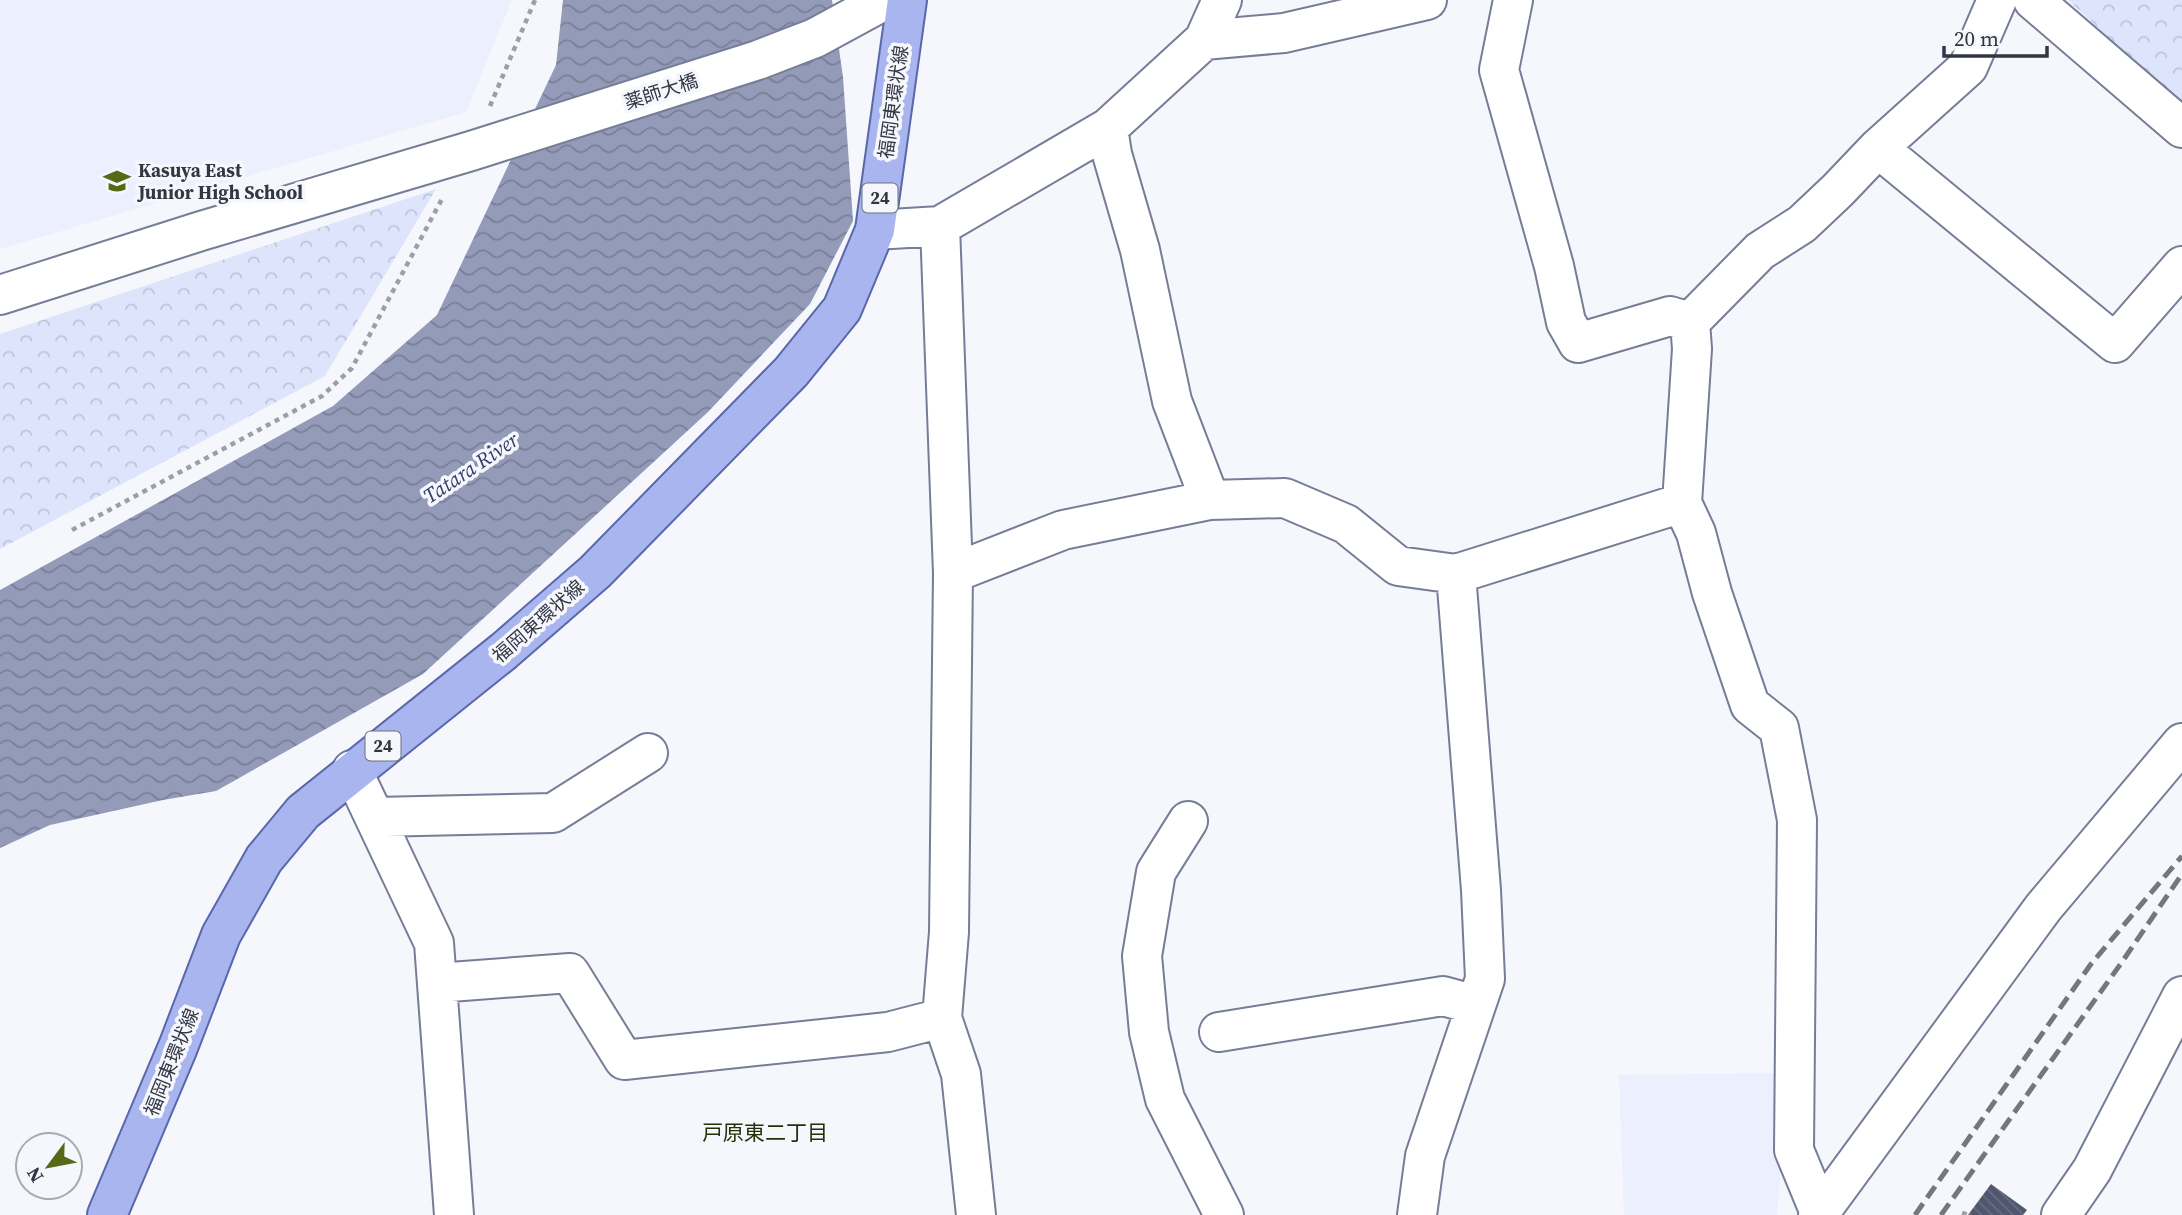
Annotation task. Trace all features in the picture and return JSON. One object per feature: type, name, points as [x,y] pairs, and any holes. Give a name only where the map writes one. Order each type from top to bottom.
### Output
[{"type":"main road","name":"福岡東環状線","points":[[107,1215],[178,1047],[221,935],[264,859],[303,811],[505,651],[595,572],[791,372],[842,309],[875,230],[907,0]]},
{"type":"street","name":"薬師大橋","points":[[0,295],[758,60],[816,38],[885,0]]},
{"type":"street","points":[[875,230],[940,226],[1108,128],[1204,40],[1222,0]]},
{"type":"street","points":[[1204,40],[1284,33],[1427,0]]},
{"type":"street","points":[[1513,0],[1499,70],[1554,266],[1566,322],[1578,343],[1670,316],[1690,322]]},
{"type":"street","points":[[1819,1214],[1794,1150],[1797,820],[1779,728],[1750,705],[1712,593],[1696,533],[1682,503],[1692,349],[1690,322],[1759,251],[1802,224],[1878,148],[1968,67],[1997,0]]},
{"type":"street","points":[[2033,0],[2182,128]]},
{"type":"street","points":[[1108,128],[1112,154],[1140,250],[1172,401],[1210,500]]},
{"type":"street","points":[[1878,148],[2115,343],[2182,266]]},
{"type":"street","points":[[940,226],[953,573],[949,932],[942,1018],[961,1074],[976,1215]]},
{"type":"street","points":[[953,573],[1063,530],[1210,500],[1285,498],[1346,524],[1398,566],[1456,574],[1682,503]]},
{"type":"street","points":[[1417,1215],[1425,1156],[1485,979],[1481,890],[1456,574]]},
{"type":"street","points":[[1819,1214],[2043,908],[2182,743]]},
{"type":"street","points":[[375,817],[552,813],[648,753]]},
{"type":"street","points":[[352,770],[434,943],[454,1215]]},
{"type":"street","points":[[1188,821],[1156,872],[1142,956],[1149,1032],[1165,1099],[1224,1215]]},
{"type":"street","points":[[437,983],[570,973],[624,1060],[888,1032],[942,1018]]},
{"type":"street","points":[[1219,1032],[1444,996],[1476,1005]]},
{"type":"street","points":[[2061,1215],[2092,1170],[2182,996]]},
{"type":"path","points":[[72,530],[322,396],[352,368],[428,223],[471,151],[535,0]]},
{"type":"path","points":[[1962,1213],[1969,1215]]},
{"type":"shaded area","name":"Kasuya East Junior High School","points":[[0,0],[512,0],[466,112],[0,249]]},
{"type":"shaded area","points":[[1788,1073],[1777,1215],[1624,1215],[1619,1075]]},
{"type":"green space","points":[[2068,0],[2182,0],[2182,106]]},
{"type":"green space","points":[[436,189],[325,376],[0,549],[0,334]]},
{"type":"water","name":"Tatara River","points":[[563,0],[832,0],[843,77],[853,221],[810,304],[708,412],[423,674],[216,791],[50,825],[0,848],[0,590],[333,406],[437,315],[556,65]]},
{"type":"building","points":[[1991,1184],[2027,1210],[2023,1215],[1968,1215]]},
{"type":"railway","points":[[1915,1215],[2091,964],[2182,856]]},
{"type":"railway","points":[[1941,1215],[2182,874]]},
{"type":"place","name":"Kasuya East Junior High School","points":[[117,181]]},
{"type":"district","name":"戸原東二丁目","points":[[765,1133]]}]
